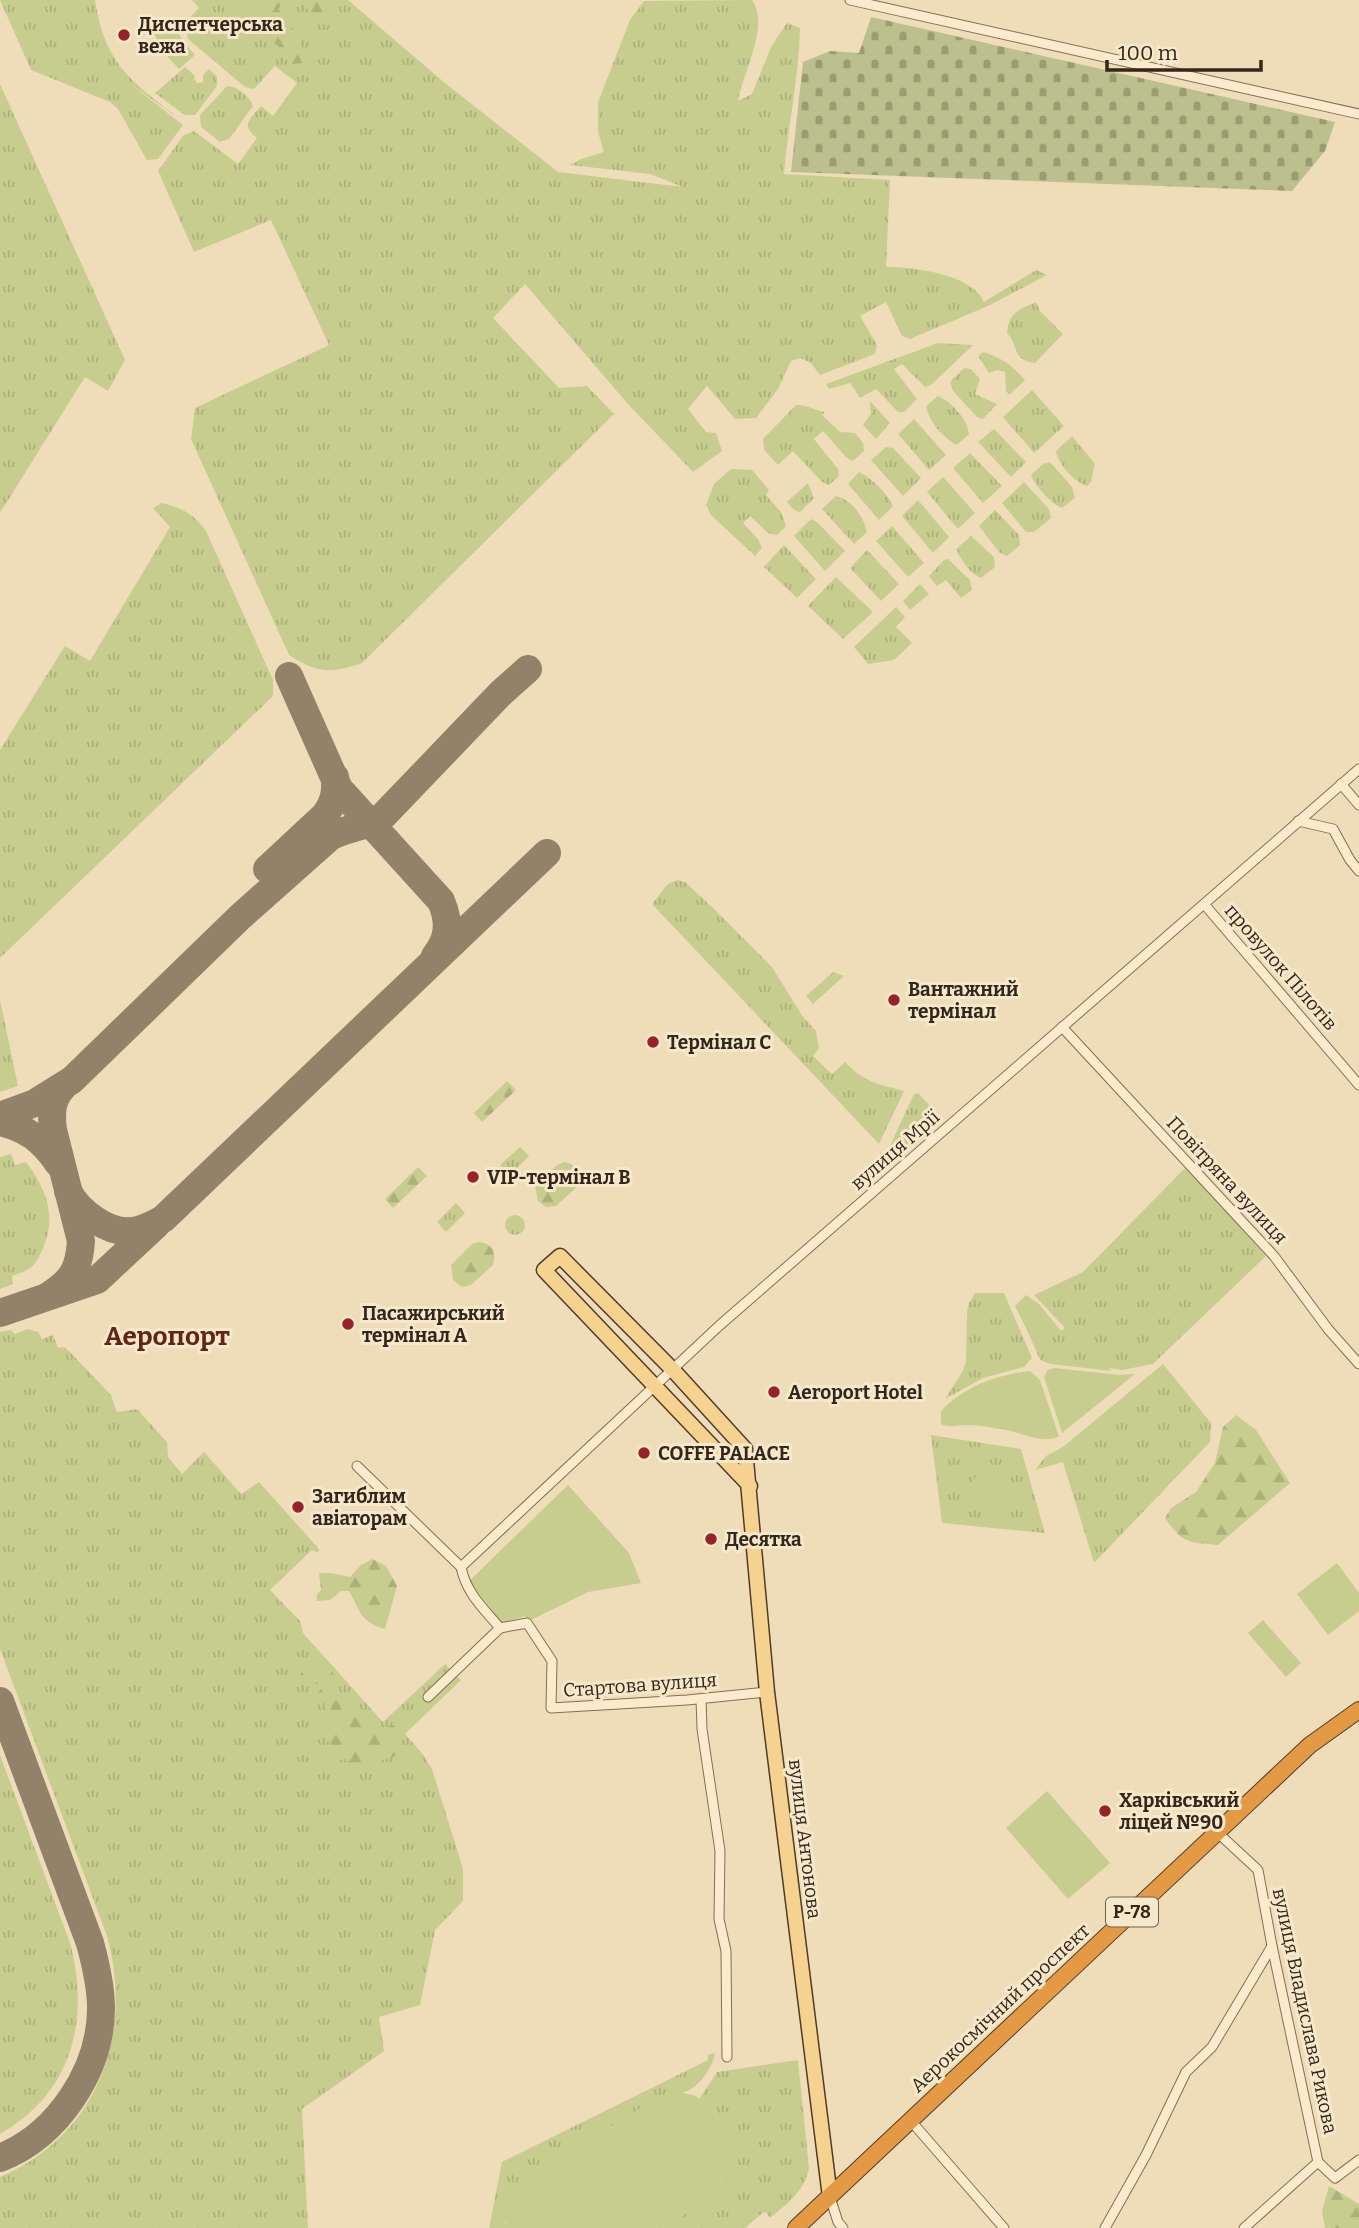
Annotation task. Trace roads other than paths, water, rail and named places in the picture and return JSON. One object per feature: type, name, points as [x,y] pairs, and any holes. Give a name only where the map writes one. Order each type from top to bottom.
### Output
[{"type":"highway","name":"Аерокосмічний проспект","points":[[796,2228],[1310,1745],[1359,1710]]},
{"type":"main road","name":"вулиця Антонова","points":[[750,1486],[544,1270],[560,1256],[673,1370],[745,1449],[750,1486],[767,1692],[830,2197]]},
{"type":"street","points":[[850,0],[1359,114]]},
{"type":"street","name":"вулиця Мрії","points":[[461,1567],[770,1280],[1359,768]]},
{"type":"street","points":[[1341,784],[1359,805]]},
{"type":"street","points":[[1298,821],[1334,829],[1350,860],[1359,871]]},
{"type":"street","name":"провулок Пілотів","points":[[1204,904],[1359,1085]]},
{"type":"street","name":"Повітряна вулиця","points":[[1062,1027],[1275,1256],[1328,1329],[1359,1364]]},
{"type":"street","points":[[357,1466],[461,1567],[469,1591],[500,1628],[428,1697]]},
{"type":"street","name":"Стартова вулиця","points":[[500,1628],[527,1623],[552,1661],[551,1708],[701,1699],[767,1692]]},
{"type":"street","points":[[701,1699],[702,1729],[720,1850],[719,1919],[726,1951],[727,2057]]},
{"type":"street","name":"вулиця Владислава Рикова","points":[[1217,1832],[1258,1870],[1318,2162],[1335,2178],[1359,2160]]},
{"type":"street","points":[[1105,2228],[1146,2155],[1186,2072],[1212,2048],[1272,1946]]},
{"type":"street","points":[[911,2121],[1004,2228]]},
{"type":"street","points":[[1244,2228],[1318,2162]]},
{"type":"street","points":[[830,2197],[838,2222],[843,2228]]},
{"type":"place","name":"Диспетчерська вежа","points":[[124,35]]},
{"type":"place","name":"Вантажний термінал","points":[[894,1000]]},
{"type":"place","name":"Термінал C","points":[[653,1042]]},
{"type":"place","name":"VIP-термінал B","points":[[473,1177]]},
{"type":"place","name":"Пасажирський термінал A","points":[[348,1324]]},
{"type":"place","name":"Aeroport Hotel","points":[[774,1392]]},
{"type":"place","name":"COFFE PALACE","points":[[644,1453]]},
{"type":"place","name":"Загиблим авіаторам","points":[[298,1507]]},
{"type":"place","name":"Десятка","points":[[711,1539]]},
{"type":"place","name":"Харківський ліцей №90","points":[[1105,1811]]},
{"type":"district","name":"Аеропорт","points":[[167,1336]]}]
